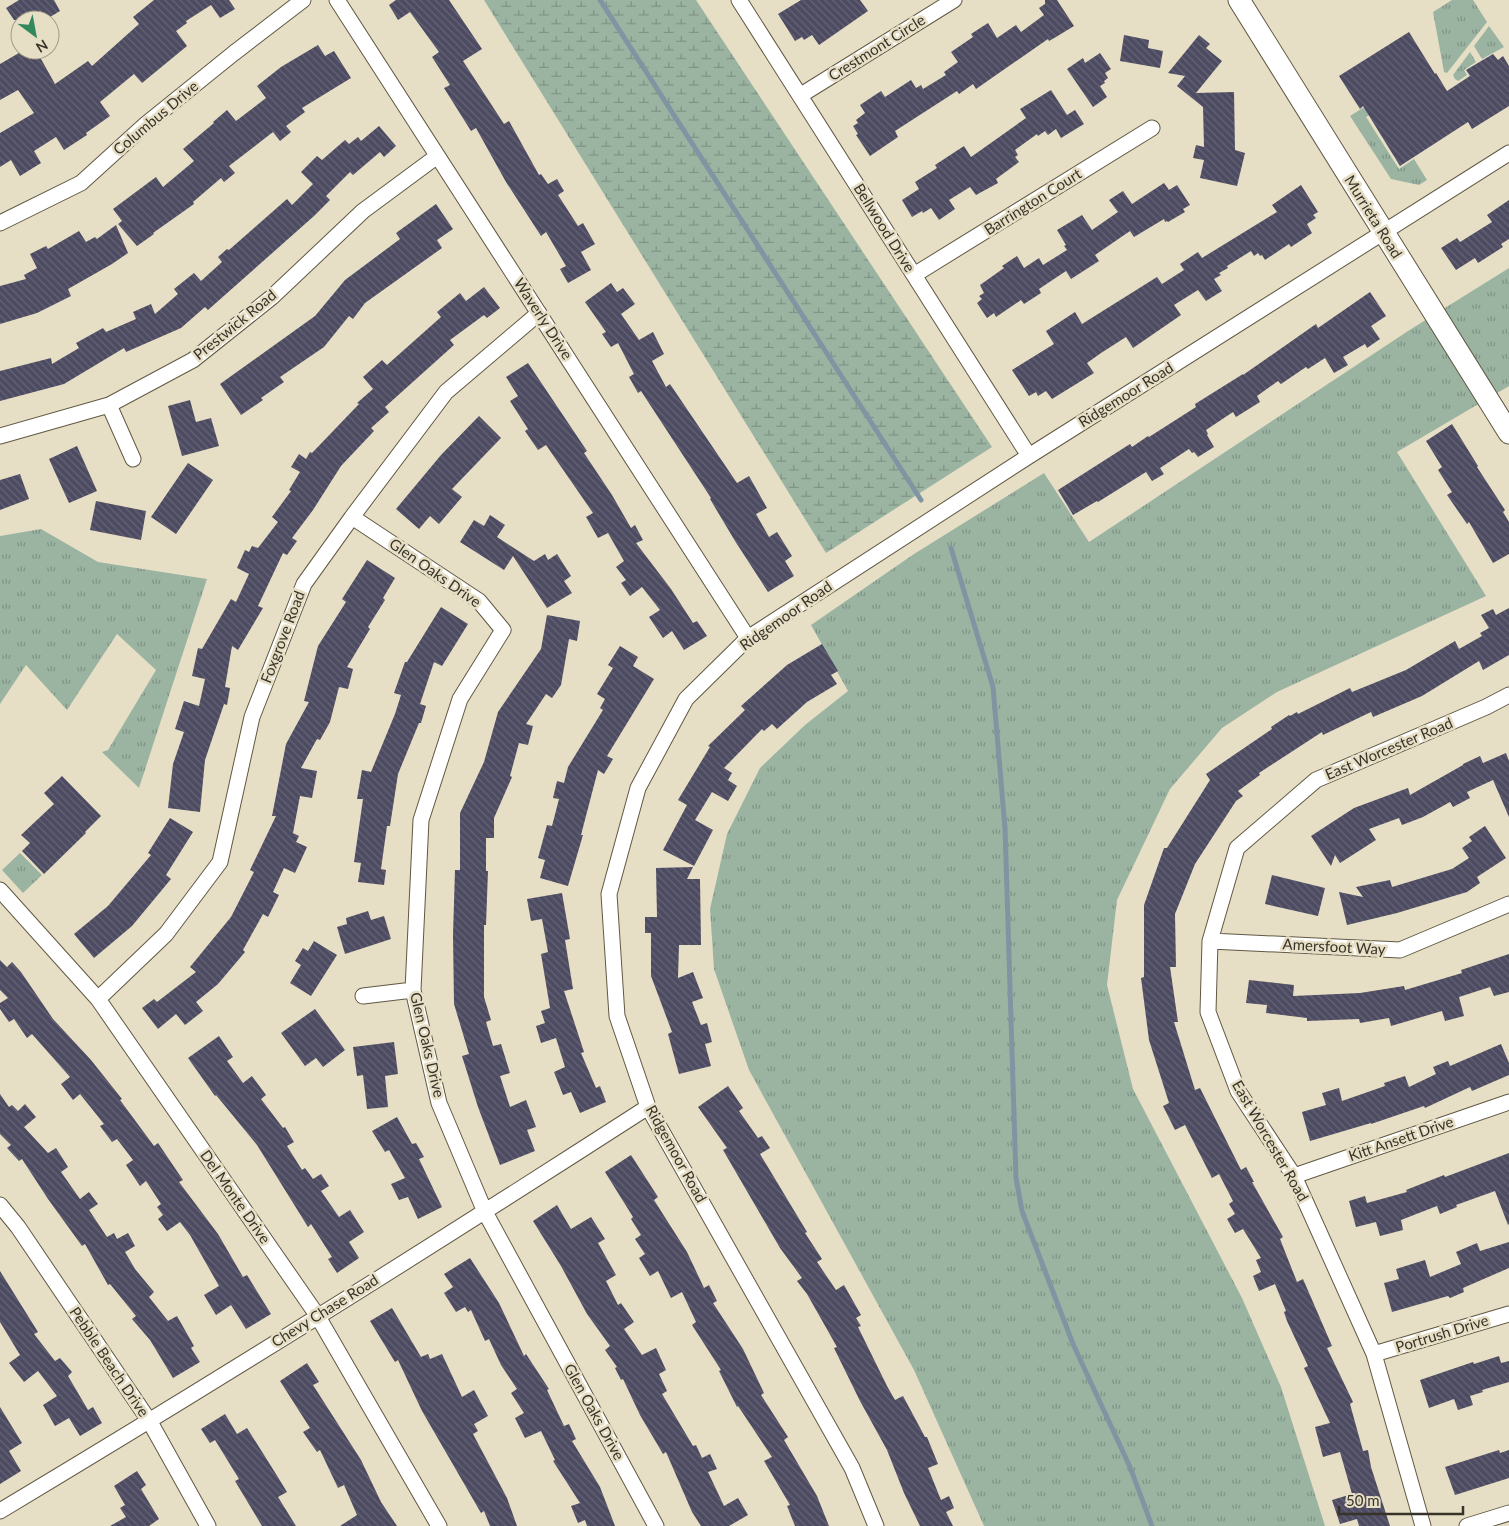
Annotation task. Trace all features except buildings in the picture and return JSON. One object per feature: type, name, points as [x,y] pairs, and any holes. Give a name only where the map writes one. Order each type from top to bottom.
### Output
[{"type":"main road","name":"Murrieta Road","points":[[1239,0],[1509,433]]},
{"type":"street","name":"Columbus Drive","points":[[0,223],[81,183],[146,124],[234,53],[304,0]]},
{"type":"street","name":"Waverly Drive","points":[[337,0],[748,638]]},
{"type":"street","name":"Bellwood Drive","points":[[739,0],[1030,456]]},
{"type":"street","name":"Crestmont Circle","points":[[801,96],[954,0]]},
{"type":"street","name":"Barrington Court","points":[[914,275],[1152,128]]},
{"type":"street","name":"Ridgemoor Road","points":[[876,1526],[852,1468],[648,1107],[617,1016],[610,894],[638,788],[686,699],[748,638],[1030,456],[1509,153]]},
{"type":"street","name":"Prestwick Road","points":[[0,436],[109,405],[193,360],[272,297],[363,211],[436,156]]},
{"type":"street","name":"Foxgrove Road","points":[[98,999],[166,934],[220,862],[252,717],[304,584],[446,392],[539,313]]},
{"type":"street","points":[[109,405],[133,459]]},
{"type":"street","name":"Glen Oaks Drive","points":[[352,517],[479,601],[503,630],[460,699],[421,820],[413,990],[439,1103],[485,1212],[656,1526]]},
{"type":"street","name":"East Worcester Road","points":[[1423,1526],[1374,1354],[1294,1176],[1238,1091],[1208,1012],[1210,941],[1237,848],[1316,780],[1486,707],[1509,695]]},
{"type":"street","name":"Del Monte Drive","points":[[0,890],[98,999],[317,1315],[439,1526]]},
{"type":"street","name":"Amersfoot Way","points":[[1210,941],[1400,950],[1509,904]]},
{"type":"street","points":[[363,996],[413,990]]},
{"type":"street","name":"Kitt Ansett Drive","points":[[1294,1176],[1509,1102]]},
{"type":"street","name":"Chevy Chase Road","points":[[0,1511],[150,1422],[317,1315],[485,1212],[648,1107]]},
{"type":"street","name":"Pebble Beach Drive","points":[[0,1205],[18,1227],[150,1422],[208,1526]]},
{"type":"street","name":"Portrush Drive","points":[[1374,1354],[1509,1314]]},
{"type":"street","points":[[1467,1526],[1509,1513]]},
{"type":"green space","points":[[484,0],[696,0],[992,447],[826,553]]},
{"type":"green space","points":[[1452,0],[1473,0],[1487,22],[1447,73],[1444,72],[1433,12]]},
{"type":"green space","points":[[1489,26],[1504,47],[1482,59],[1474,46]]},
{"type":"green space","points":[[1470,52],[1476,62],[1464,70],[1467,75],[1458,81],[1453,75]]},
{"type":"green space","points":[[1393,89],[1396,97],[1366,117],[1399,169],[1414,159],[1427,180],[1419,185],[1391,179],[1350,116]]},
{"type":"green space","points":[[1509,268],[1509,386],[1397,452],[1486,596],[1277,692],[1222,728],[1170,789],[1117,900],[1107,985],[1133,1089],[1242,1298],[1281,1387],[1325,1526],[984,1526],[914,1370],[749,1070],[714,969],[710,909],[727,834],[760,768],[805,725],[848,691],[811,625],[914,554],[1044,473],[1089,542],[1408,331]]},
{"type":"green space","points":[[41,529],[98,562],[207,579],[139,788],[102,752],[108,750],[156,670],[117,634],[67,710],[26,665],[0,704],[0,536]]},
{"type":"green space","points":[[20,853],[42,875],[23,893],[2,870]]},
{"type":"waterway","points":[[600,0],[921,500]]},
{"type":"waterway","points":[[951,548],[993,687],[1005,828],[1016,1178],[1022,1211],[1073,1344],[1130,1467],[1152,1526]]}]
